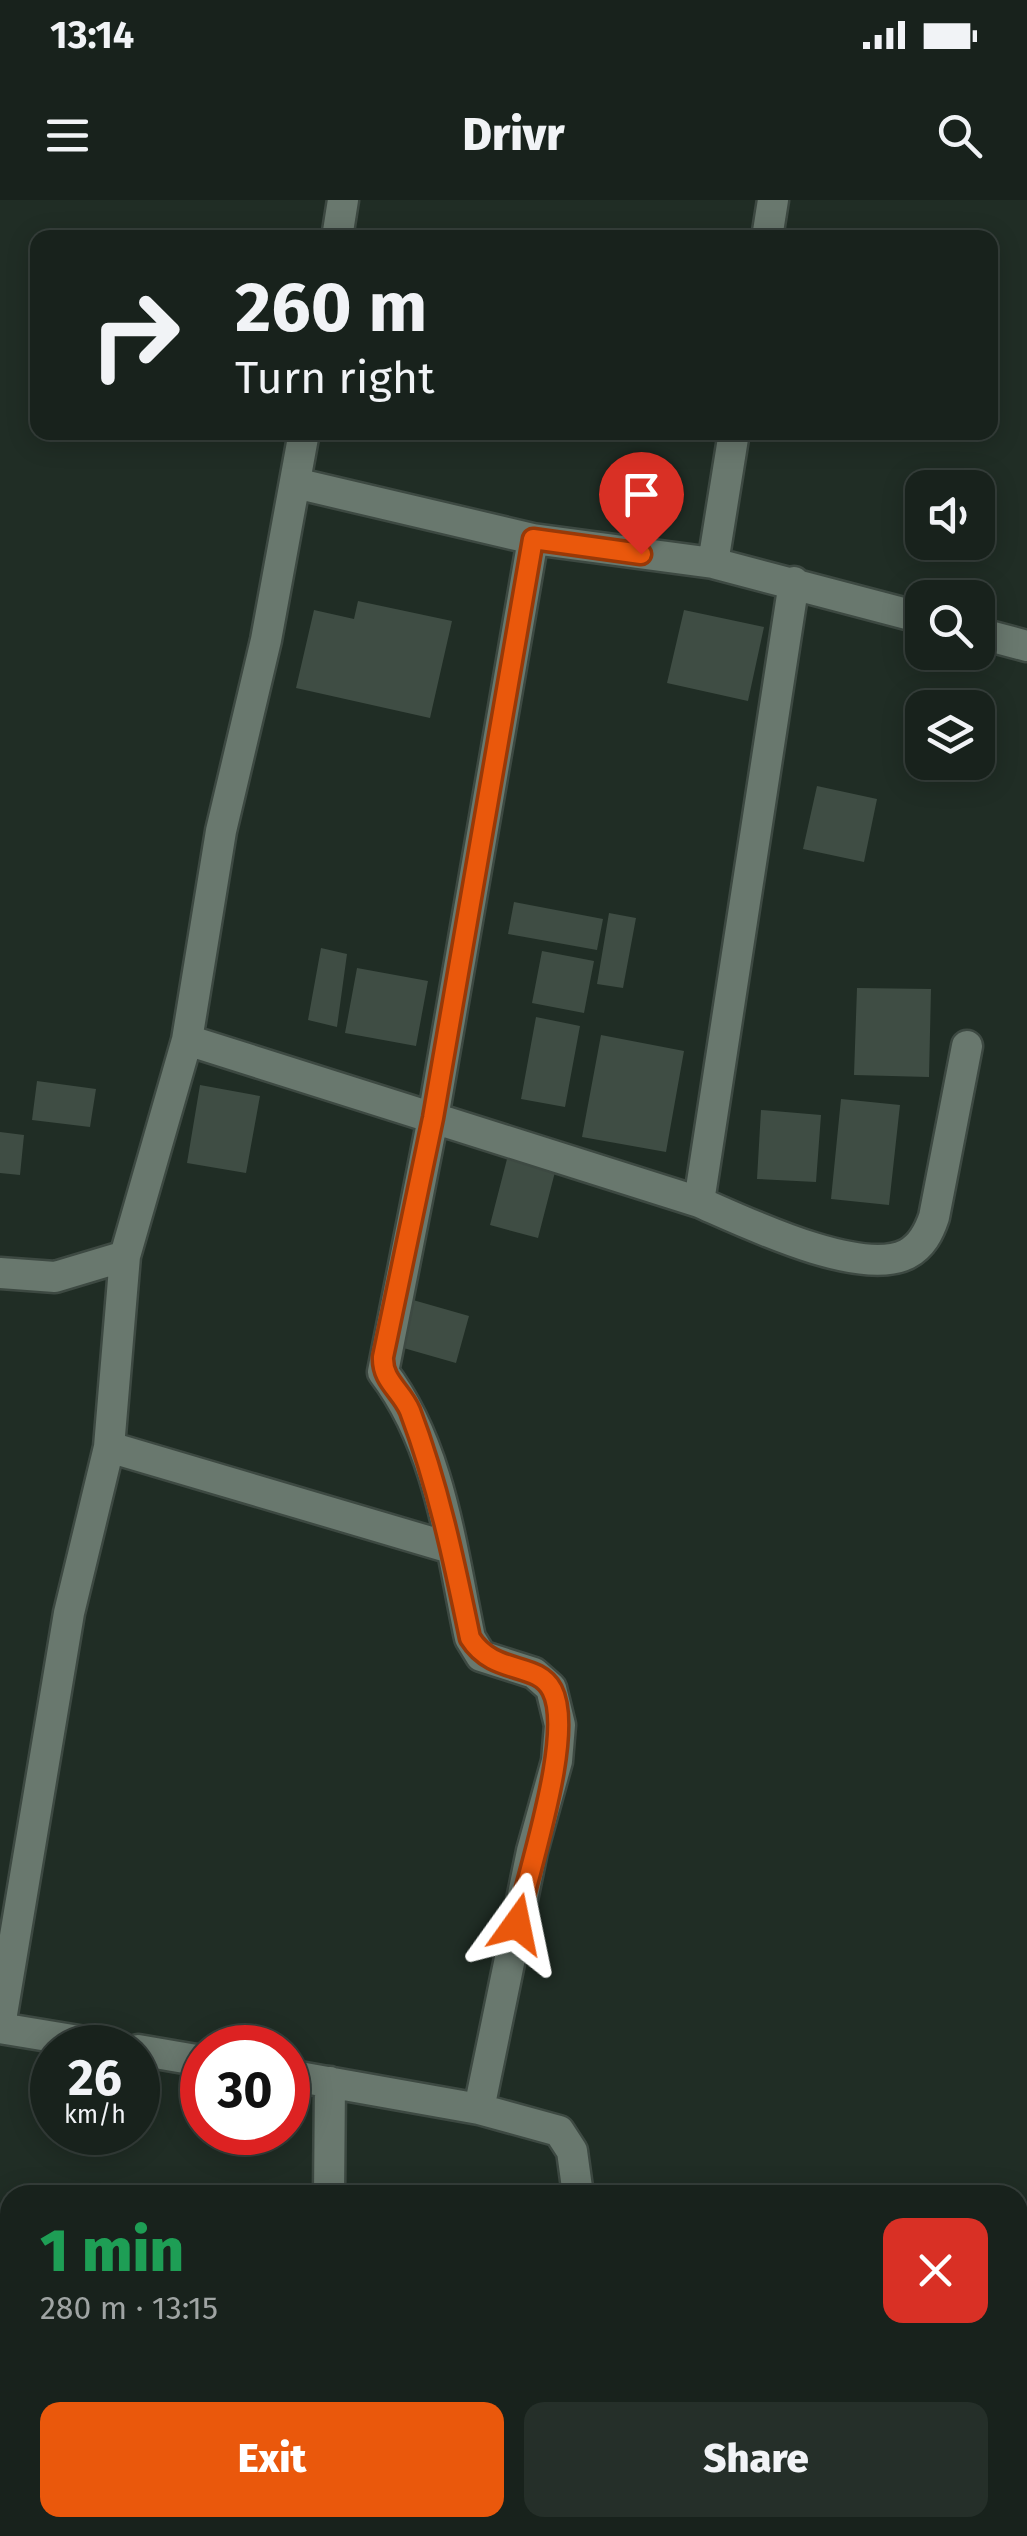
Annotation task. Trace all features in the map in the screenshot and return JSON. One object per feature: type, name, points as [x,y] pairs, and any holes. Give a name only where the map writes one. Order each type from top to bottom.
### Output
[{"type":"street","points":[[338,230],[344,200]]},
{"type":"street","points":[[768,230],[773,200]]},
{"type":"street","points":[[30,2032],[0,2027],[14,1860],[108,1447],[125,1256],[187,1040],[220,831],[266,640],[303,440]]},
{"type":"street","points":[[713,563],[733,440]]},
{"type":"street","points":[[295,484],[533,539],[713,563],[905,613]]},
{"type":"street","points":[[479,2109],[532,1850],[557,1762],[560,1725],[551,1688],[534,1673],[481,1656],[470,1638],[428,1457],[406,1403],[382,1372],[433,1118],[533,539]]},
{"type":"street","points":[[699,1202],[794,582]]},
{"type":"street","points":[[995,638],[1027,646]]},
{"type":"street","points":[[187,1040],[699,1202],[794,1244],[878,1260],[907,1254],[927,1237],[966,1046]]},
{"type":"street","points":[[0,1273],[55,1276],[125,1256]]},
{"type":"street","points":[[108,1447],[451,1548]]},
{"type":"street","points":[[310,2078],[479,2109],[560,2130],[572,2151],[577,2185]]},
{"type":"street","points":[[329,2185],[330,2082]]},
{"type":"building","points":[[358,601],[452,621],[430,718],[296,688],[314,610],[354,619]]},
{"type":"building","points":[[684,610],[764,627],[748,701],[667,683]]},
{"type":"building","points":[[817,786],[877,799],[864,862],[803,849]]},
{"type":"building","points":[[514,902],[603,919],[597,950],[508,934]]},
{"type":"building","points":[[609,913],[636,918],[623,988],[597,984]]},
{"type":"building","points":[[321,948],[347,954],[337,1027],[308,1020]]},
{"type":"building","points":[[542,951],[594,961],[584,1013],[532,1003]]},
{"type":"building","points":[[357,968],[428,981],[416,1046],[345,1033]]},
{"type":"building","points":[[857,988],[931,989],[929,1077],[854,1075]]},
{"type":"building","points":[[536,1017],[580,1026],[565,1107],[521,1099]]},
{"type":"building","points":[[601,1035],[684,1051],[666,1152],[582,1137]]},
{"type":"building","points":[[37,1081],[96,1089],[90,1127],[32,1120]]},
{"type":"building","points":[[200,1085],[260,1096],[246,1173],[187,1163]]},
{"type":"building","points":[[841,1099],[900,1105],[889,1205],[831,1199]]},
{"type":"building","points":[[761,1110],[821,1115],[816,1182],[757,1179]]},
{"type":"building","points":[[0,1132],[24,1135],[20,1175],[0,1173]]},
{"type":"building","points":[[507,1159],[555,1172],[538,1238],[490,1225]]},
{"type":"building","points":[[413,1300],[469,1316],[456,1363],[400,1347]]},
{"type":"route","points":[[517,1924],[532,1850],[557,1762],[560,1725],[551,1688],[534,1673],[481,1656],[470,1638],[428,1457],[406,1403],[382,1372],[383,1357],[433,1118],[533,539],[641,554]]}]
